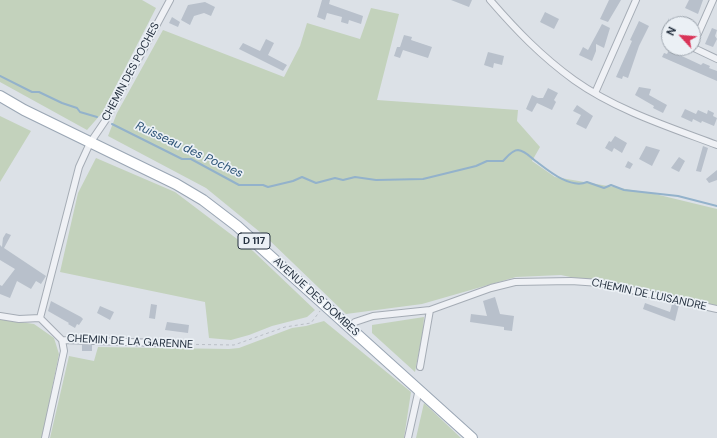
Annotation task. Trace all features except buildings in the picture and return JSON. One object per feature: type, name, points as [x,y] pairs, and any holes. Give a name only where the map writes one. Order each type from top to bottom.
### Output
[{"type":"main road","name":"AVENUE DES DOMBES","points":[[0,96],[90,143],[176,184],[203,200],[237,226],[472,438]]},
{"type":"street","name":"CHEMIN DES POCHES","points":[[90,143],[105,121],[170,0]]},
{"type":"street","points":[[490,0],[524,39],[574,80],[618,106],[717,145]]},
{"type":"street","points":[[595,92],[636,0]]},
{"type":"street","points":[[701,27],[713,0]]},
{"type":"street","points":[[701,51],[717,59]]},
{"type":"street","points":[[0,316],[19,319],[40,318],[73,187],[79,167],[90,143]]},
{"type":"street","name":"CHEMIN DE LUISANDRE","points":[[350,328],[355,322],[372,316],[430,310],[491,288],[514,282],[571,281],[600,283],[717,309]]},
{"type":"street","points":[[420,367],[430,310]]},
{"type":"street","name":"CHEMIN DE LA GARENNE","points":[[40,318],[62,340],[159,343]]},
{"type":"street","points":[[45,438],[64,351],[62,340]]},
{"type":"street","points":[[408,438],[419,389]]},
{"type":"path","name":"CHEMIN DE LA GARENNE","points":[[159,343],[234,345],[285,327],[311,323],[324,304]]},
{"type":"green space","points":[[0,0],[142,0],[156,8],[102,113],[87,130],[0,82]]},
{"type":"green space","points":[[371,8],[399,14],[377,100],[518,110],[517,121],[540,147],[532,161],[555,177],[655,194],[717,209],[717,308],[561,275],[516,277],[422,304],[346,314],[266,237],[206,188],[108,136],[117,113],[163,30],[284,77],[300,46],[307,23],[360,39]]},
{"type":"green space","points":[[0,116],[31,131],[0,182]]},
{"type":"green space","points":[[96,158],[175,192],[253,251],[315,310],[307,317],[272,326],[231,340],[209,338],[205,302],[60,272],[78,193]]},
{"type":"green space","points":[[424,317],[423,331],[415,372],[372,333],[372,325]]},
{"type":"green space","points":[[0,319],[34,324],[54,338],[59,354],[42,438],[0,438]]},
{"type":"green space","points":[[324,321],[411,392],[404,438],[50,438],[69,356],[94,361],[98,347],[239,348],[292,328]]},
{"type":"green space","points":[[424,403],[461,438],[416,438]]},
{"type":"waterway","name":"Ruisseau des Poches","points":[[0,76],[32,92],[39,92],[62,103],[77,108],[80,112],[97,117]]},
{"type":"waterway","name":"Ruisseau des Poches","points":[[112,124],[182,159],[191,159],[239,185],[263,185],[268,187],[293,181],[302,177],[316,183],[335,178],[343,180],[355,177],[376,180],[423,179],[476,166],[487,161],[503,161],[512,152],[518,150],[526,153],[561,178],[574,183],[581,184],[587,182],[604,188],[611,185],[624,190],[678,196],[717,206]]}]
